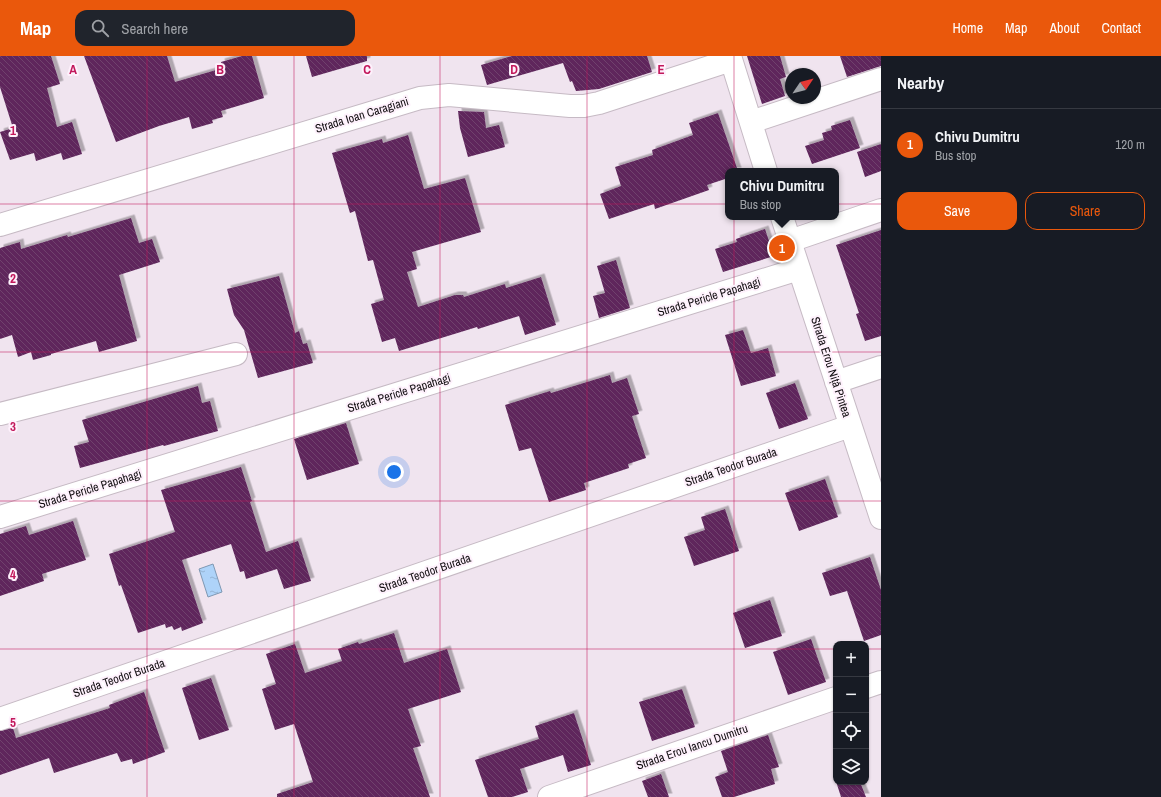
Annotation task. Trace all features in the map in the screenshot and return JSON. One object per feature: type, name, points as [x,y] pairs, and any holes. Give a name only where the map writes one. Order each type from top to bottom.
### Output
[{"type":"street","points":[[730,58],[765,168]]},
{"type":"street","name":"Strada Ioan Caragiani","points":[[0,224],[420,98],[449,95],[584,106],[599,103],[730,58]]},
{"type":"street","points":[[751,122],[881,79]]},
{"type":"street","points":[[790,240],[881,210]]},
{"type":"street","name":"Strada Erou Niță Pintea","points":[[783,220],[850,426],[875,481],[881,518]]},
{"type":"street","name":"Strada Pericle Papahagi","points":[[0,517],[799,269]]},
{"type":"street","points":[[0,414],[236,354]]},
{"type":"street","points":[[836,382],[881,367]]},
{"type":"street","name":"Strada Teodor Burada","points":[[0,719],[850,426]]},
{"type":"street","points":[[869,687],[881,682]]},
{"type":"street","name":"Strada Erou Iancu Dumitru","points":[[549,797],[833,699]]},
{"type":"water","points":[[213,564],[222,592],[208,597],[199,569]]},
{"type":"building","points":[[0,56],[51,56],[60,84],[47,88],[57,127],[72,122],[82,154],[63,160],[61,153],[36,161],[34,153],[10,160],[0,132],[13,128],[0,87]]},
{"type":"building","points":[[84,56],[167,56],[175,82],[223,68],[221,62],[242,56],[252,56],[264,98],[221,111],[223,117],[212,120],[213,123],[192,129],[189,117],[159,126],[116,142]]},
{"type":"building","points":[[306,56],[367,56],[367,61],[312,77]]},
{"type":"building","points":[[512,56],[647,56],[652,72],[599,89],[576,91],[572,81],[570,82],[563,63],[487,85],[481,65]]},
{"type":"building","points":[[747,56],[780,56],[785,77],[780,79],[785,96],[762,104]]},
{"type":"building","points":[[840,56],[881,56],[881,66],[847,77]]},
{"type":"building","points":[[458,111],[484,112],[486,128],[499,125],[505,147],[468,157],[460,128]]},
{"type":"building","points":[[718,113],[737,168],[725,168],[725,179],[707,185],[709,190],[655,209],[654,204],[609,219],[600,194],[621,186],[615,167],[653,155],[652,150],[693,135],[689,123]]},
{"type":"building","points":[[850,120],[860,148],[812,164],[805,146],[824,140],[822,133],[832,130],[831,126]]},
{"type":"building","points":[[408,135],[424,189],[465,178],[481,232],[412,252],[417,269],[407,272],[418,307],[455,295],[463,295],[464,297],[505,284],[506,288],[541,277],[556,325],[525,335],[519,316],[399,351],[395,338],[382,342],[371,304],[384,300],[373,260],[368,261],[355,211],[350,213],[332,153],[382,139],[383,143]]},
{"type":"building","points":[[881,144],[881,171],[865,177],[857,152]]},
{"type":"building","points":[[131,218],[139,243],[152,239],[160,262],[119,275],[137,341],[99,352],[96,341],[33,360],[31,352],[18,357],[12,335],[0,339],[0,248],[20,242],[21,249]]},
{"type":"building","points":[[765,229],[774,256],[723,272],[715,249],[737,242],[736,239]]},
{"type":"building","points":[[881,230],[881,336],[865,341],[856,314],[859,313],[836,245]]},
{"type":"building","points":[[616,260],[630,308],[599,318],[593,296],[605,293],[597,266]]},
{"type":"building","points":[[279,276],[295,333],[299,331],[303,344],[307,343],[313,363],[258,378],[244,330],[234,315],[227,289]]},
{"type":"building","points":[[743,330],[751,353],[768,348],[776,376],[741,386],[725,335]]},
{"type":"building","points":[[610,375],[612,383],[627,378],[639,414],[632,416],[646,458],[628,464],[629,468],[584,483],[586,490],[549,502],[531,448],[519,451],[505,405]]},
{"type":"building","points":[[795,383],[808,419],[779,429],[766,393]]},
{"type":"building","points":[[198,386],[202,403],[210,401],[218,431],[80,468],[74,446],[89,442],[82,420]]},
{"type":"building","points":[[346,423],[359,464],[307,480],[294,439]]},
{"type":"building","points":[[241,467],[252,501],[250,502],[266,552],[298,541],[311,581],[284,589],[277,569],[246,579],[244,571],[240,572],[231,544],[182,560],[203,623],[182,631],[181,627],[174,630],[172,626],[166,628],[165,624],[138,633],[121,585],[119,586],[109,554],[175,532],[161,490]]},
{"type":"building","points":[[825,479],[838,517],[799,531],[785,493]]},
{"type":"building","points":[[725,509],[739,551],[694,566],[684,537],[705,530],[701,517]]},
{"type":"building","points":[[73,521],[86,560],[42,574],[44,581],[0,596],[0,534],[26,526],[29,535]]},
{"type":"building","points":[[870,557],[881,590],[881,635],[864,641],[847,591],[830,596],[822,573]]},
{"type":"building","points":[[770,600],[782,636],[745,648],[733,613]]},
{"type":"building","points":[[394,633],[404,663],[447,649],[461,692],[408,709],[421,746],[413,748],[430,797],[277,797],[277,794],[313,782],[294,724],[275,730],[262,689],[276,684],[266,654],[295,644],[305,673],[342,661],[338,649],[358,642],[359,644]]},
{"type":"building","points":[[811,639],[826,682],[788,695],[773,652]]},
{"type":"building","points":[[211,678],[229,730],[199,740],[182,688]]},
{"type":"building","points":[[682,689],[695,727],[652,741],[639,702]]},
{"type":"building","points":[[144,692],[165,752],[133,764],[132,759],[121,762],[117,753],[54,773],[49,758],[0,775],[0,731],[13,728],[16,738],[110,708],[109,705]]},
{"type":"building","points":[[574,713],[591,765],[568,772],[563,755],[520,769],[528,792],[512,797],[488,797],[475,760],[539,739],[535,726]]},
{"type":"building","points":[[768,735],[779,767],[771,769],[775,784],[734,797],[722,797],[715,777],[728,772],[721,751]]},
{"type":"building","points":[[661,774],[669,797],[648,797],[642,781]]},
{"type":"building","points":[[837,785],[861,785],[866,797],[841,797]]},
{"type":"place","name":"Chivu Dumitru","points":[[782,248]]}]
